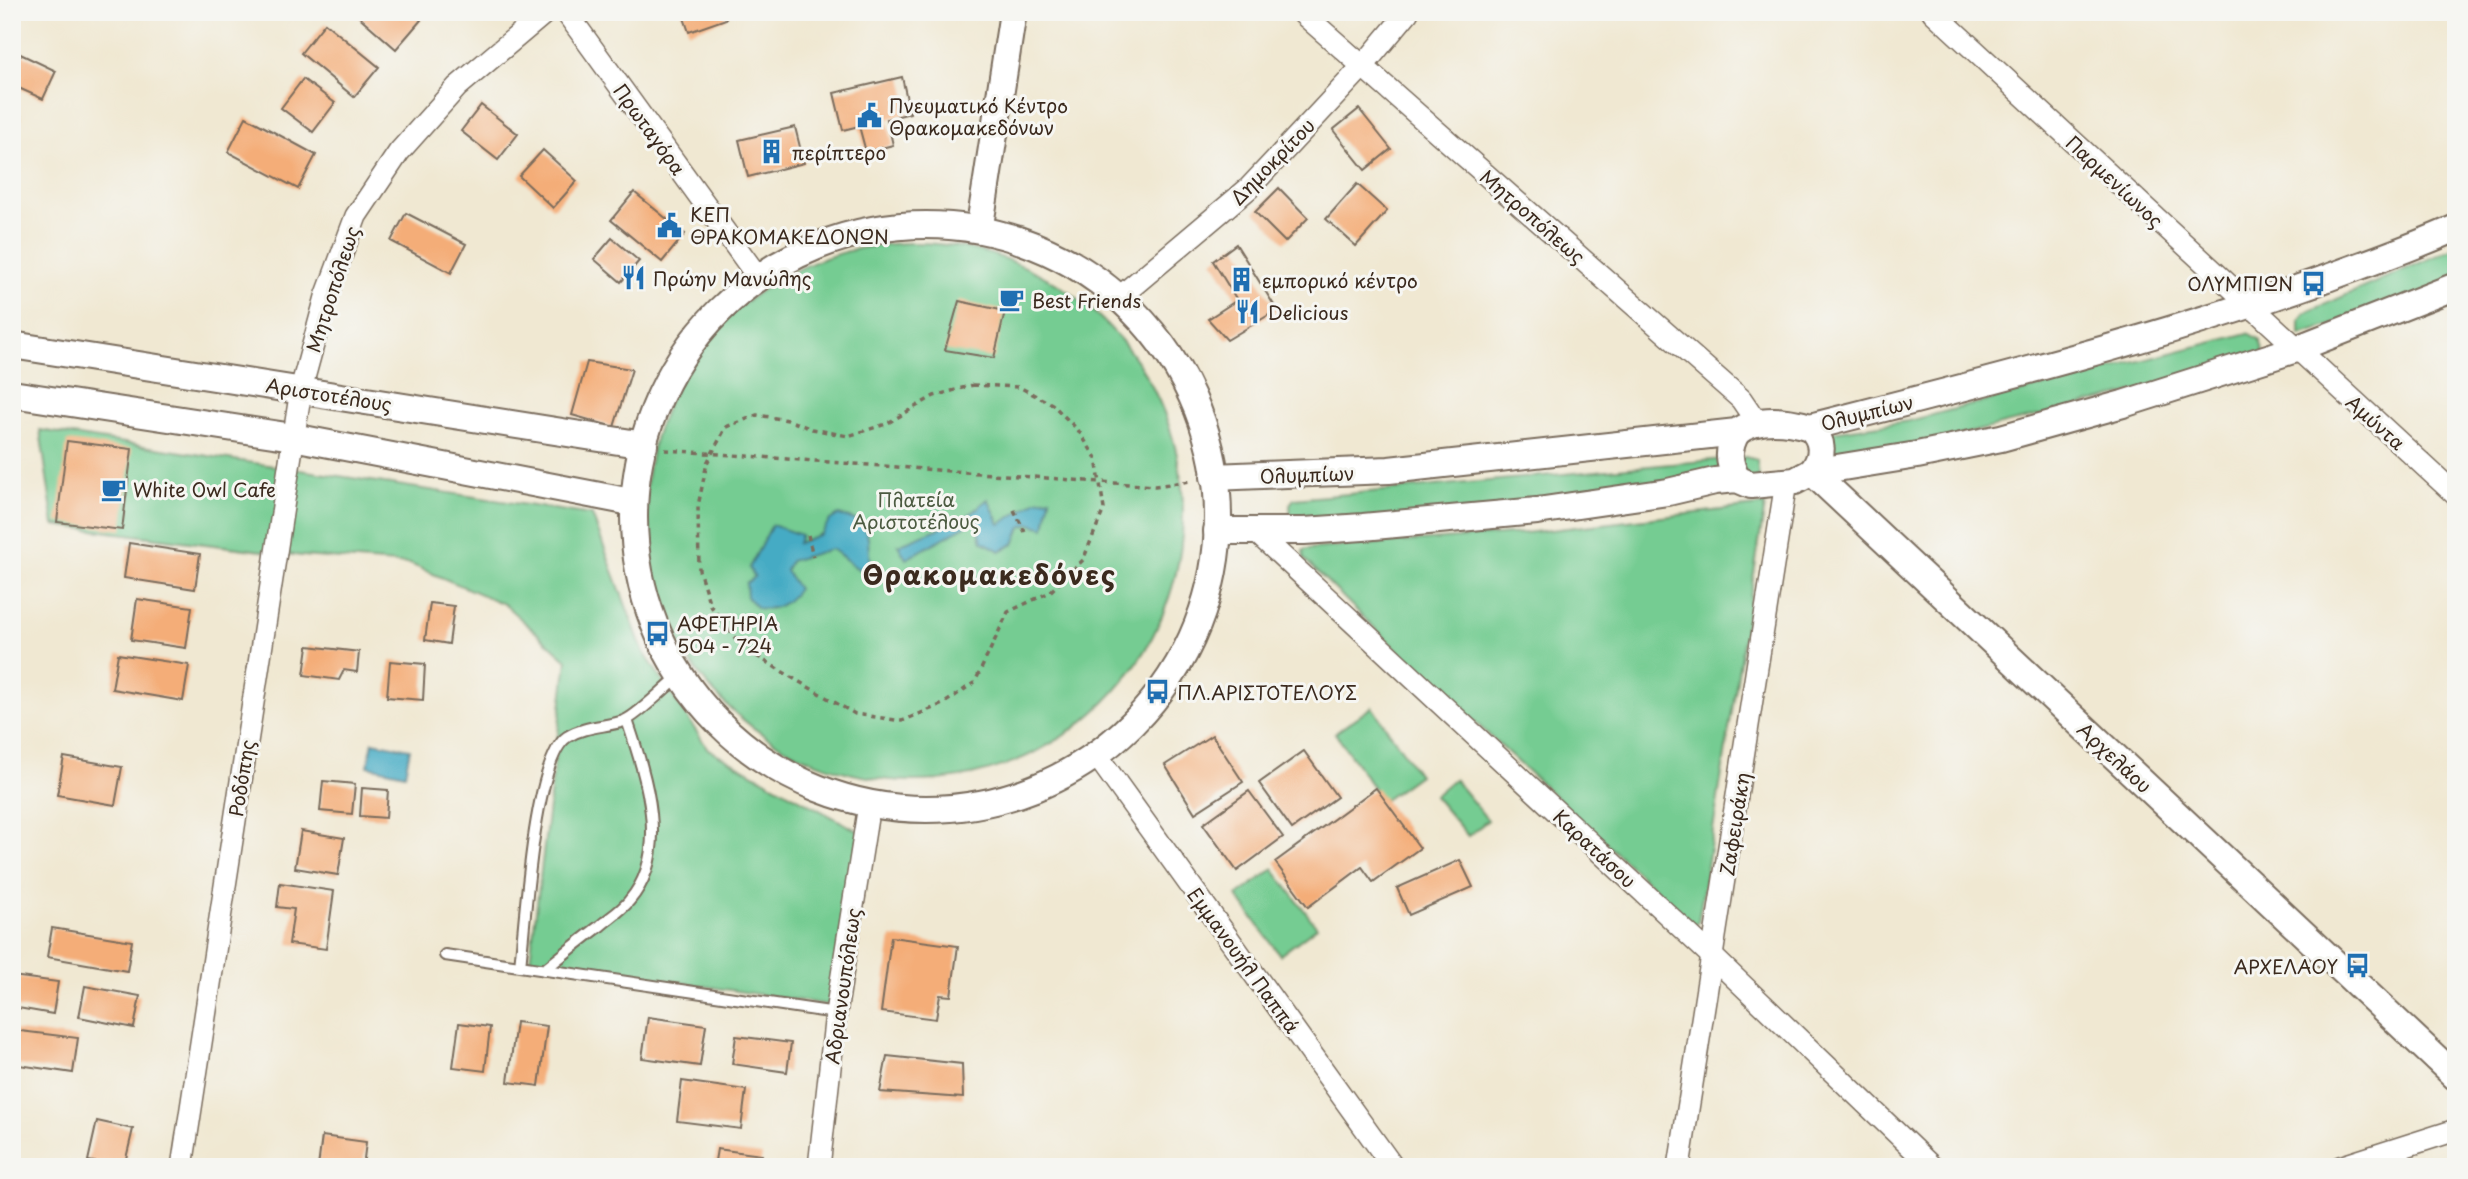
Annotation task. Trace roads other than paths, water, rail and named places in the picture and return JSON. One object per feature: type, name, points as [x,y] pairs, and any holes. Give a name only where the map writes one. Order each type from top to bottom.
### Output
[{"type":"street","name":"Μητροπόλεως","points":[[300,389],[326,297],[356,216],[399,152],[457,87],[546,12]]},
{"type":"street","name":"Πρωταγόρα","points":[[566,12],[760,280]]},
{"type":"street","points":[[980,225],[1013,12]]},
{"type":"street","name":"Μητροπόλεως","points":[[1301,12],[1741,400],[1747,428]]},
{"type":"street","name":"Δημοκρίτου","points":[[1122,295],[1248,188],[1363,66],[1408,12]]},
{"type":"street","name":"Παρμενίωνος","points":[[1933,12],[2296,349]]},
{"type":"street","points":[[980,225],[1024,233],[1078,260],[1143,315],[1171,352],[1201,416],[1214,477],[1217,531],[1199,616],[1157,692],[1096,754],[1063,773],[992,800],[959,806],[869,805],[811,790],[745,753],[693,703],[657,634],[625,534],[631,502],[690,353],[711,325],[760,280],[830,248],[893,228],[980,225]]},
{"type":"street","name":"Ολυμπίων","points":[[1214,477],[1389,470],[1747,428],[1778,421],[1810,427],[2124,345],[2249,306],[2419,245],[2456,228]]},
{"type":"street","points":[[1812,472],[1917,455],[2059,423],[2296,349],[2456,286]]},
{"type":"street","name":"Αριστοτέλους","points":[[12,345],[655,447]]},
{"type":"street","name":"Αμύντα","points":[[2296,349],[2456,495]]},
{"type":"street","name":"Ροδόπης","points":[[182,1167],[300,389]]},
{"type":"street","points":[[12,394],[293,437],[631,502]]},
{"type":"street","points":[[1217,531],[1363,527],[1537,511],[1668,492],[1737,478],[1751,485],[1786,482],[1804,477],[1819,463],[1822,446],[1817,434],[1810,427]]},
{"type":"street","points":[[1737,478],[1729,458],[1731,443],[1747,428]]},
{"type":"street","name":"Αρχελάου","points":[[1812,472],[2456,1077]]},
{"type":"street","name":"Ζαφειράκη","points":[[1679,1167],[1786,482]]},
{"type":"street","name":"Καρατάσου","points":[[1255,531],[1713,957],[1932,1167]]},
{"type":"street","name":"Εμμανουήλ Παππά","points":[[1096,754],[1393,1167]]},
{"type":"street","name":"Αδριανουπόλεως","points":[[819,1167],[836,1013],[869,805]]},
{"type":"street","points":[[2340,1167],[2456,1130]]},
{"type":"lane","points":[[520,966],[534,839],[544,784],[551,759],[559,744],[582,730],[627,720],[678,677]]},
{"type":"lane","points":[[544,970],[628,902],[640,885],[648,864],[651,841],[650,795],[627,720]]},
{"type":"lane","points":[[445,955],[836,1013]]},
{"type":"water","points":[[1050,498],[1045,528],[1030,524],[1021,527],[1014,544],[1000,551],[982,541],[976,520],[906,559],[898,545],[965,518],[988,499],[1000,524],[1037,500]]},
{"type":"water","points":[[839,515],[862,522],[868,538],[870,568],[862,571],[831,549],[790,561],[786,571],[798,589],[790,599],[780,605],[757,608],[747,597],[746,583],[755,577],[749,568],[772,525],[801,535],[798,543],[821,534],[830,520]]},
{"type":"water","points":[[373,742],[410,749],[405,774],[368,766]]},
{"type":"place","name":"Πνευματικό Κέντρο Θρακομακεδόνων","points":[[869,116]]},
{"type":"place","name":"περίπτερο","points":[[772,152]]},
{"type":"place","name":"ΚΕΠ ΘΡΑΚΟΜΑΚΕΔΟΝΩΝ","points":[[670,225]]},
{"type":"place","name":"Πρώην Μανώλης","points":[[633,278]]},
{"type":"place","name":"εμπορικό κέντρο","points":[[1242,280]]},
{"type":"place","name":"ΟΛΥΜΠΙΩΝ","points":[[2313,283]]},
{"type":"place","name":"Best Friends","points":[[1012,300]]},
{"type":"place","name":"Delicious","points":[[1248,312]]},
{"type":"place","name":"White Owl Cafe","points":[[113,489]]},
{"type":"place","name":"ΑΦΕΤΗΡΙΑ 504 - 724","points":[[657,634]]},
{"type":"place","name":"ΠΛ.ΑΡΙΣΤΟΤΕΛΟΥΣ","points":[[1157,692]]},
{"type":"place","name":"ΑΡΧΕΛΑΟΥ","points":[[2358,966]]},
{"type":"district","name":"Θρακομακεδόνες","points":[[990,574]]},
{"type":"park label","name":"Πλατεία Αριστοτέλους","points":[[916,510]]}]
